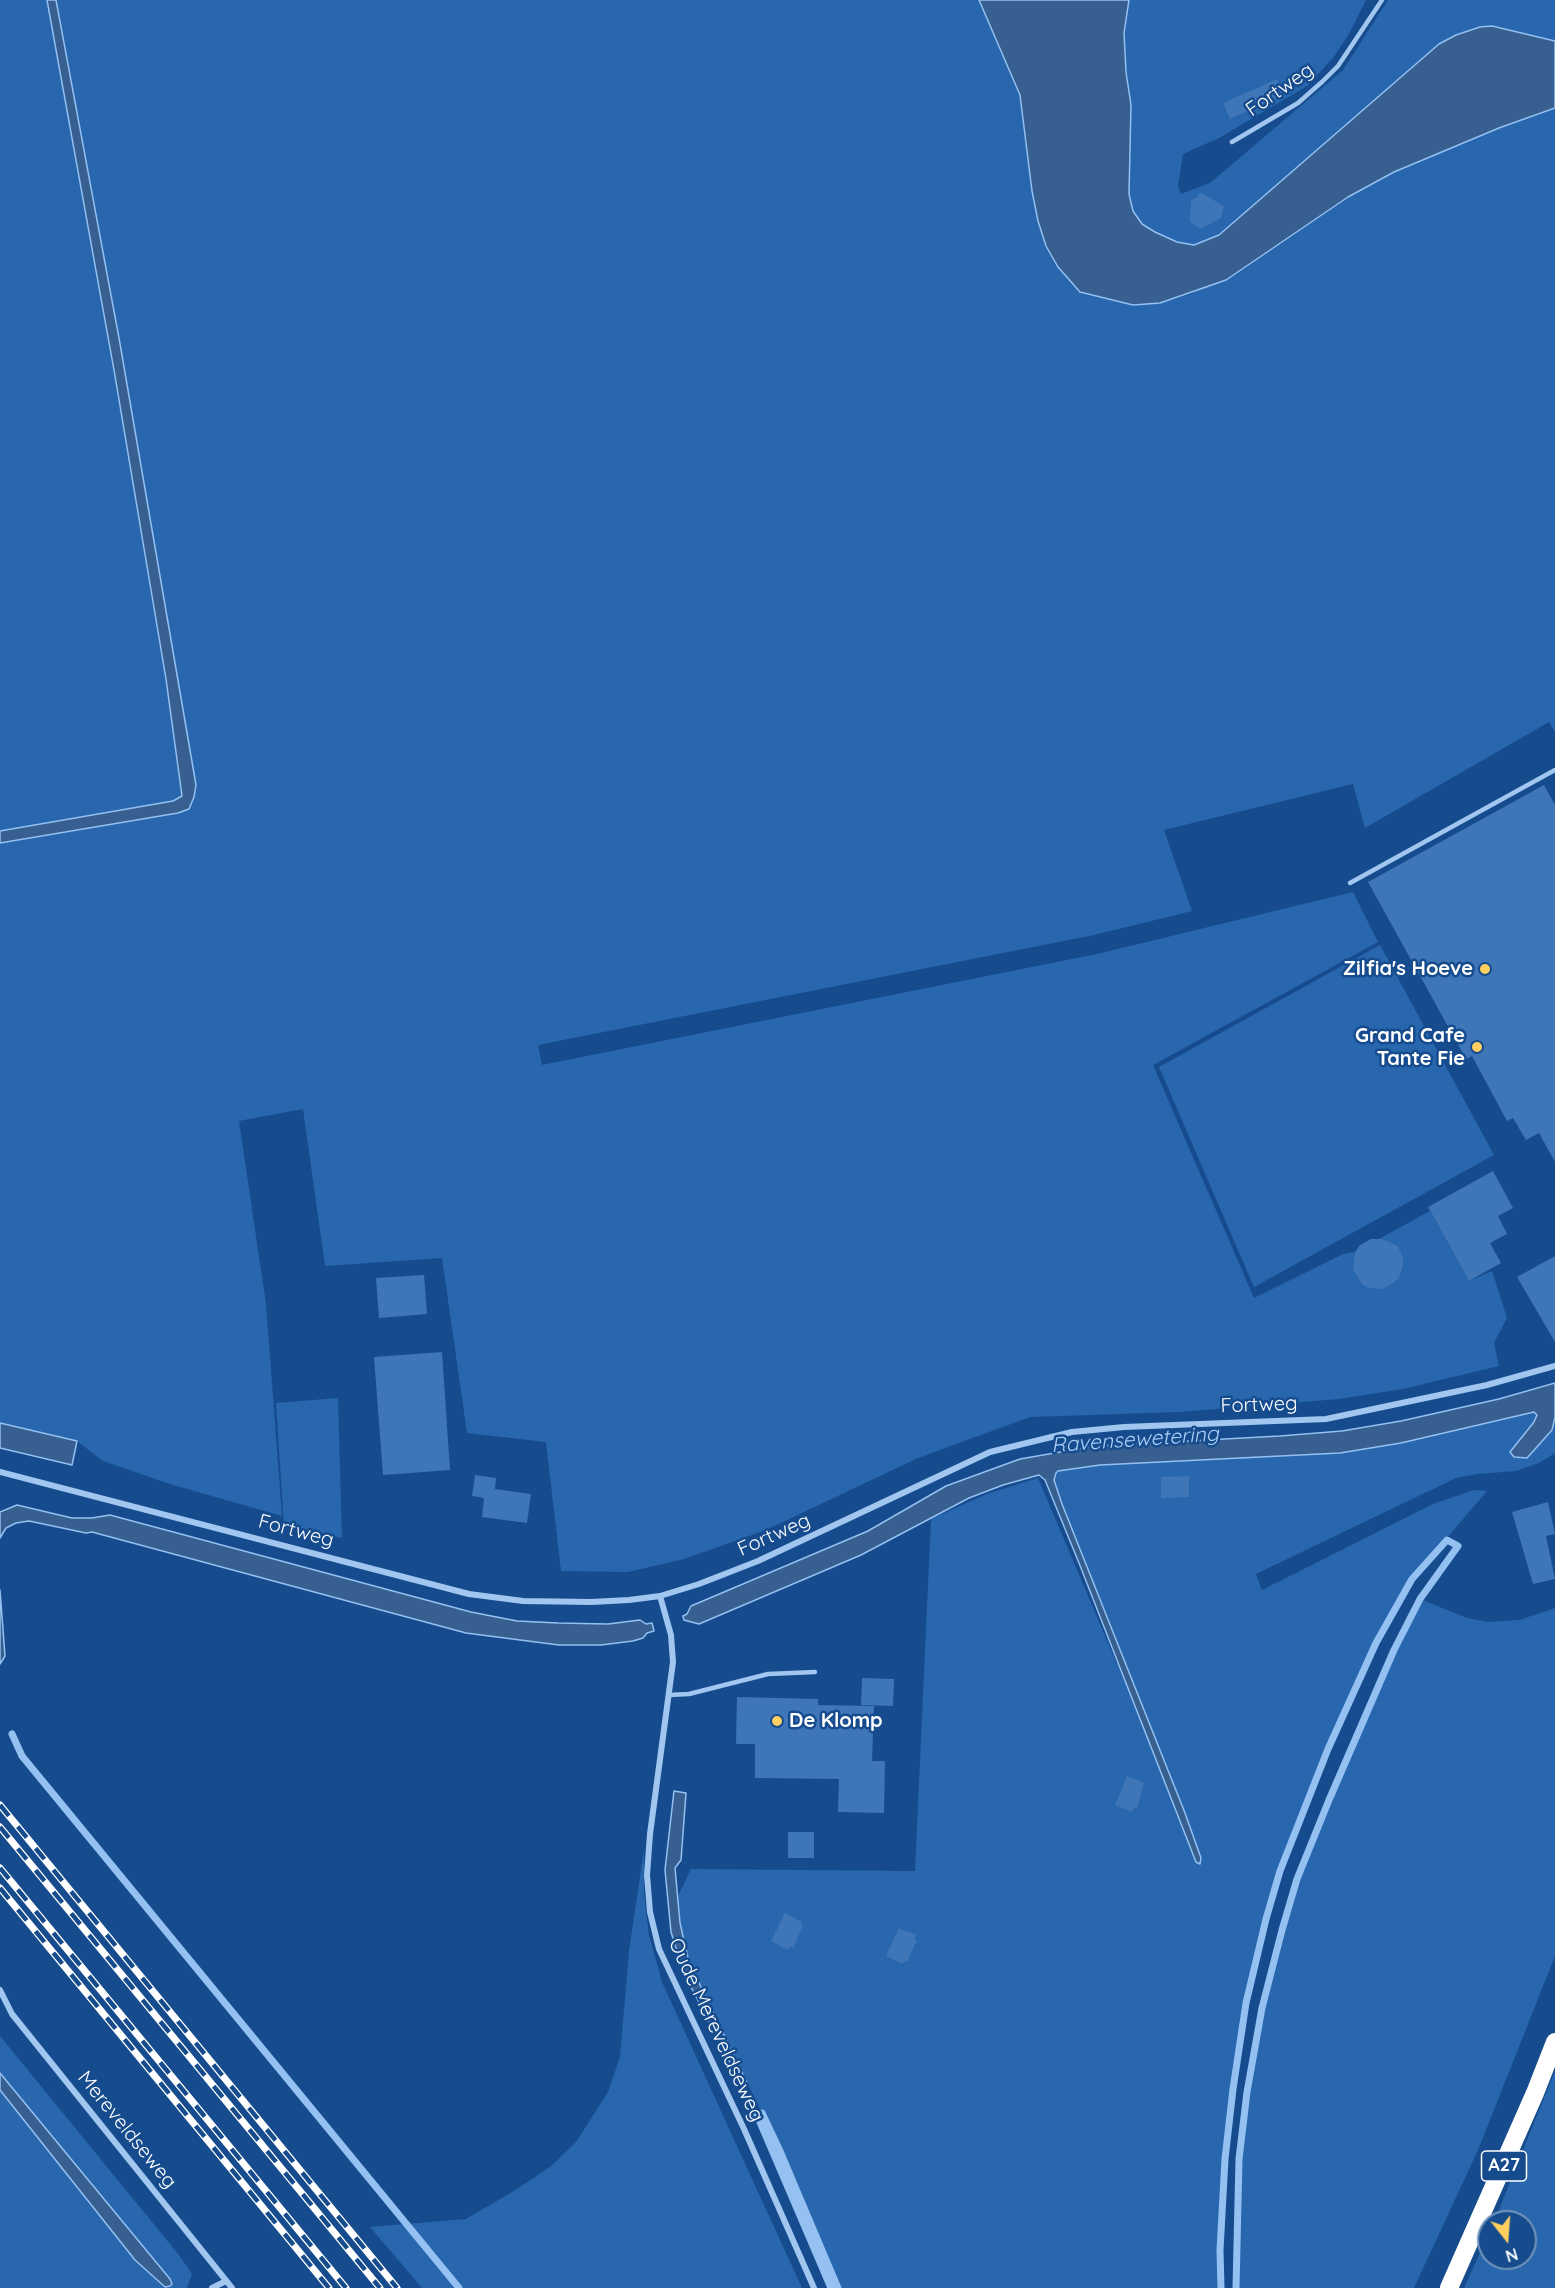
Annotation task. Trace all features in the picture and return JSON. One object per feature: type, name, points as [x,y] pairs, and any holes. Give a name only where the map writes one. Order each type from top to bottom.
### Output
[{"type":"highway","name":"A27","points":[[1449,2288],[1531,2103],[1555,2042]]},
{"type":"street","name":"Fortweg","points":[[0,1472],[469,1594],[523,1601],[591,1602],[660,1596],[699,1584],[758,1562],[1000,1450],[1072,1432],[1124,1427],[1326,1419],[1486,1385],[1555,1366]]},
{"type":"street","name":"Oude Mereveldseweg","points":[[660,1596],[671,1635],[673,1662],[650,1834],[647,1875],[650,1912],[659,1949],[744,2129],[814,2288]]},
{"type":"street","name":"Mereveldseweg","points":[[0,1990],[12,2014],[146,2178],[232,2288]]},
{"type":"street","points":[[212,2288],[226,2281]]},
{"type":"lane","name":"Fortweg","points":[[1232,142],[1298,103],[1323,81],[1338,66],[1382,0]]},
{"type":"lane","points":[[1350,883],[1555,770]]},
{"type":"lane","points":[[669,1695],[689,1694],[768,1674],[815,1672]]},
{"type":"shaded area","points":[[0,0],[47,0],[114,370],[166,679],[182,797],[173,801],[0,831]]},
{"type":"shaded area","points":[[47,0],[56,0],[119,338],[196,785],[189,809],[178,813],[0,843],[0,831],[173,801],[182,796],[166,679],[114,370]]},
{"type":"shaded area","points":[[56,0],[979,0],[1020,95],[1032,191],[1046,246],[1058,267],[1080,292],[1133,305],[1160,303],[1191,294],[1348,197],[1394,172],[1499,128],[1555,108],[1555,732],[1549,722],[1365,828],[1353,784],[1164,830],[1192,911],[1094,935],[538,1045],[542,1065],[1097,954],[1353,892],[1378,942],[1153,1065],[1254,1298],[1343,1254],[1355,1252],[1430,1211],[1469,1281],[1492,1271],[1507,1318],[1494,1343],[1499,1366],[1403,1389],[1339,1399],[1179,1412],[1030,1417],[918,1458],[766,1530],[684,1559],[628,1572],[561,1571],[546,1442],[467,1433],[442,1258],[325,1266],[303,1109],[239,1121],[266,1304],[282,1516],[173,1485],[103,1461],[77,1441],[0,1423],[0,843],[178,813],[196,785],[119,338]]},
{"type":"shaded area","points":[[979,0],[1129,0],[1124,33],[1131,105],[1129,194],[1133,211],[1142,224],[1177,242],[1194,245],[1219,235],[1439,44],[1456,35],[1480,27],[1492,26],[1555,41],[1555,108],[1499,128],[1394,172],[1348,197],[1226,280],[1160,303],[1133,305],[1080,292],[1058,267],[1046,246],[1032,191],[1020,95]]},
{"type":"shaded area","points":[[1129,0],[1366,0],[1349,34],[1333,58],[1307,86],[1219,138],[1183,154],[1178,186],[1181,194],[1210,183],[1343,70],[1388,0],[1555,0],[1555,41],[1492,26],[1480,27],[1219,235],[1194,245],[1177,242],[1156,232],[1142,224],[1133,211],[1129,194],[1131,105],[1124,33]]},
{"type":"shaded area","points":[[1380,945],[1494,1155],[1254,1287],[1159,1067]]},
{"type":"shaded area","points":[[1555,1383],[1555,1417],[1552,1430],[1527,1458],[1514,1457],[1510,1452],[1534,1422],[1537,1415],[1534,1412],[1401,1443],[1340,1453],[1100,1465],[1056,1473],[1054,1480],[1062,1504],[1185,1813],[1201,1858],[1200,1864],[1196,1862],[1045,1480],[1039,1475],[969,1498],[861,1555],[699,1624],[684,1620],[683,1616],[687,1614],[691,1606],[868,1531],[946,1486],[1020,1459],[1095,1446],[1342,1431],[1401,1421],[1499,1399]]},
{"type":"shaded area","points":[[338,1398],[342,1538],[284,1525],[276,1403]]},
{"type":"shaded area","points":[[1534,1412],[1537,1415],[1534,1422],[1512,1449],[1517,1458],[1521,1458],[1555,1416],[1555,1453],[1539,1463],[1516,1471],[1456,1478],[1256,1574],[1262,1590],[1433,1504],[1474,1490],[1487,1491],[1412,1579],[1376,1643],[1328,1749],[1280,1871],[1260,1940],[1246,2003],[1233,2089],[1225,2159],[1220,2250],[1221,2288],[838,2288],[780,2151],[689,1962],[680,1923],[678,1896],[691,1869],[915,1871],[931,1519],[987,1494],[1038,1478],[1117,1664],[1123,1661],[1062,1504],[1054,1480],[1058,1471],[1144,1462],[1340,1453],[1401,1443]]},
{"type":"shaded area","points":[[0,1423],[77,1441],[72,1465],[0,1448]]},
{"type":"shaded area","points":[[17,1505],[72,1518],[110,1515],[471,1612],[517,1621],[558,1623],[608,1624],[640,1620],[646,1624],[652,1623],[654,1631],[633,1641],[601,1645],[559,1645],[466,1633],[92,1532],[86,1533],[29,1521],[16,1523],[6,1528],[0,1538],[0,1512]]},
{"type":"shaded area","points":[[0,1590],[5,1656],[0,1664]]},
{"type":"shaded area","points":[[1420,1599],[1467,1618],[1488,1622],[1519,1620],[1555,1608],[1555,1956],[1478,2150],[1414,2288],[1236,2288],[1239,2159],[1247,2092],[1262,2008],[1282,1930],[1298,1879],[1329,1800],[1394,1650]]},
{"type":"shaded area","points":[[674,1791],[686,1793],[681,1860],[675,1868],[680,1923],[689,1962],[747,2083],[741,2084],[691,1987],[682,1968],[671,1932],[665,1870]]},
{"type":"shaded area","points":[[644,1850],[644,1893],[649,1935],[662,1982],[802,2288],[422,2288],[370,2227],[466,2219],[550,2167],[576,2142],[608,2092],[620,2057],[629,1951]]},
{"type":"shaded area","points":[[0,2036],[179,2255],[192,2274],[187,2288],[0,2288]]},
{"type":"shaded area","points":[[1555,2071],[1555,2288],[1464,2288],[1477,2259],[1477,2270],[1537,2270],[1537,2210],[1499,2210]]},
{"type":"shaded area","points":[[0,2073],[170,2279],[172,2284],[170,2286],[165,2287],[135,2260],[0,2090]]},
{"type":"building","points":[[1277,79],[1283,95],[1230,119],[1223,103]]},
{"type":"building","points":[[1200,192],[1224,206],[1221,218],[1201,229],[1190,222],[1191,200]]},
{"type":"building","name":"Zilfia's Hoeve","points":[[1544,785],[1555,805],[1555,1162],[1539,1133],[1526,1140],[1513,1118],[1507,1121],[1472,1056],[1466,1059],[1368,882]]},
{"type":"building","points":[[1493,1171],[1513,1208],[1498,1216],[1507,1234],[1490,1243],[1501,1263],[1469,1281],[1428,1207]]},
{"type":"building","points":[[1371,1239],[1382,1239],[1398,1246],[1403,1259],[1399,1278],[1389,1286],[1380,1289],[1369,1288],[1362,1284],[1353,1269],[1355,1252],[1360,1245]]},
{"type":"building","points":[[1555,1256],[1555,1342],[1517,1277]]},
{"type":"building","points":[[424,1275],[427,1314],[379,1318],[376,1278]]},
{"type":"building","points":[[442,1352],[450,1470],[383,1475],[374,1357]]},
{"type":"building","points":[[475,1475],[496,1478],[495,1489],[531,1494],[527,1523],[482,1517],[484,1498],[472,1496]]},
{"type":"building","points":[[1189,1476],[1189,1497],[1161,1498],[1161,1477]]},
{"type":"building","points":[[1548,1502],[1555,1534],[1546,1536],[1555,1579],[1533,1584],[1512,1512]]},
{"type":"building","points":[[862,1678],[894,1679],[893,1706],[861,1705]]},
{"type":"building","points":[[737,1697],[818,1699],[818,1705],[874,1706],[872,1761],[885,1761],[884,1813],[838,1812],[839,1779],[755,1778],[755,1744],[736,1744]]},
{"type":"building","points":[[1127,1776],[1144,1783],[1137,1809],[1134,1808],[1132,1812],[1115,1805]]},
{"type":"building","points":[[788,1832],[814,1832],[814,1858],[788,1858]]},
{"type":"building","points":[[785,1913],[802,1922],[803,1926],[793,1948],[790,1946],[788,1950],[771,1941]]},
{"type":"building","points":[[899,1928],[916,1935],[914,1939],[917,1940],[907,1962],[904,1961],[903,1964],[886,1956]]},
{"type":"waterway","points":[[1221,2288],[1220,2250],[1225,2159],[1233,2089],[1246,2003],[1280,1871],[1328,1749],[1376,1643],[1412,1579],[1447,1540],[1458,1546],[1420,1599],[1394,1650],[1297,1879],[1282,1930],[1262,2008],[1247,2092],[1239,2159],[1236,2288]]},
{"type":"waterway","points":[[12,1734],[22,1756],[459,2288]]},
{"type":"waterway","points":[[831,2288],[757,2115],[762,2113],[780,2151],[838,2288]]},
{"type":"railway","points":[[0,1805],[397,2288]]},
{"type":"railway","points":[[0,1827],[380,2288]]},
{"type":"railway","points":[[0,1868],[346,2288]]},
{"type":"railway","points":[[0,1888],[329,2288]]},
{"type":"place","name":"Zilfia's Hoeve","points":[[1485,969]]},
{"type":"place","name":"Grand Cafe Tante Fie","points":[[1477,1047]]},
{"type":"place","name":"De Klomp","points":[[777,1721]]},
{"type":"water label","name":"Ravensewetering","points":[[1135,1440]]}]
